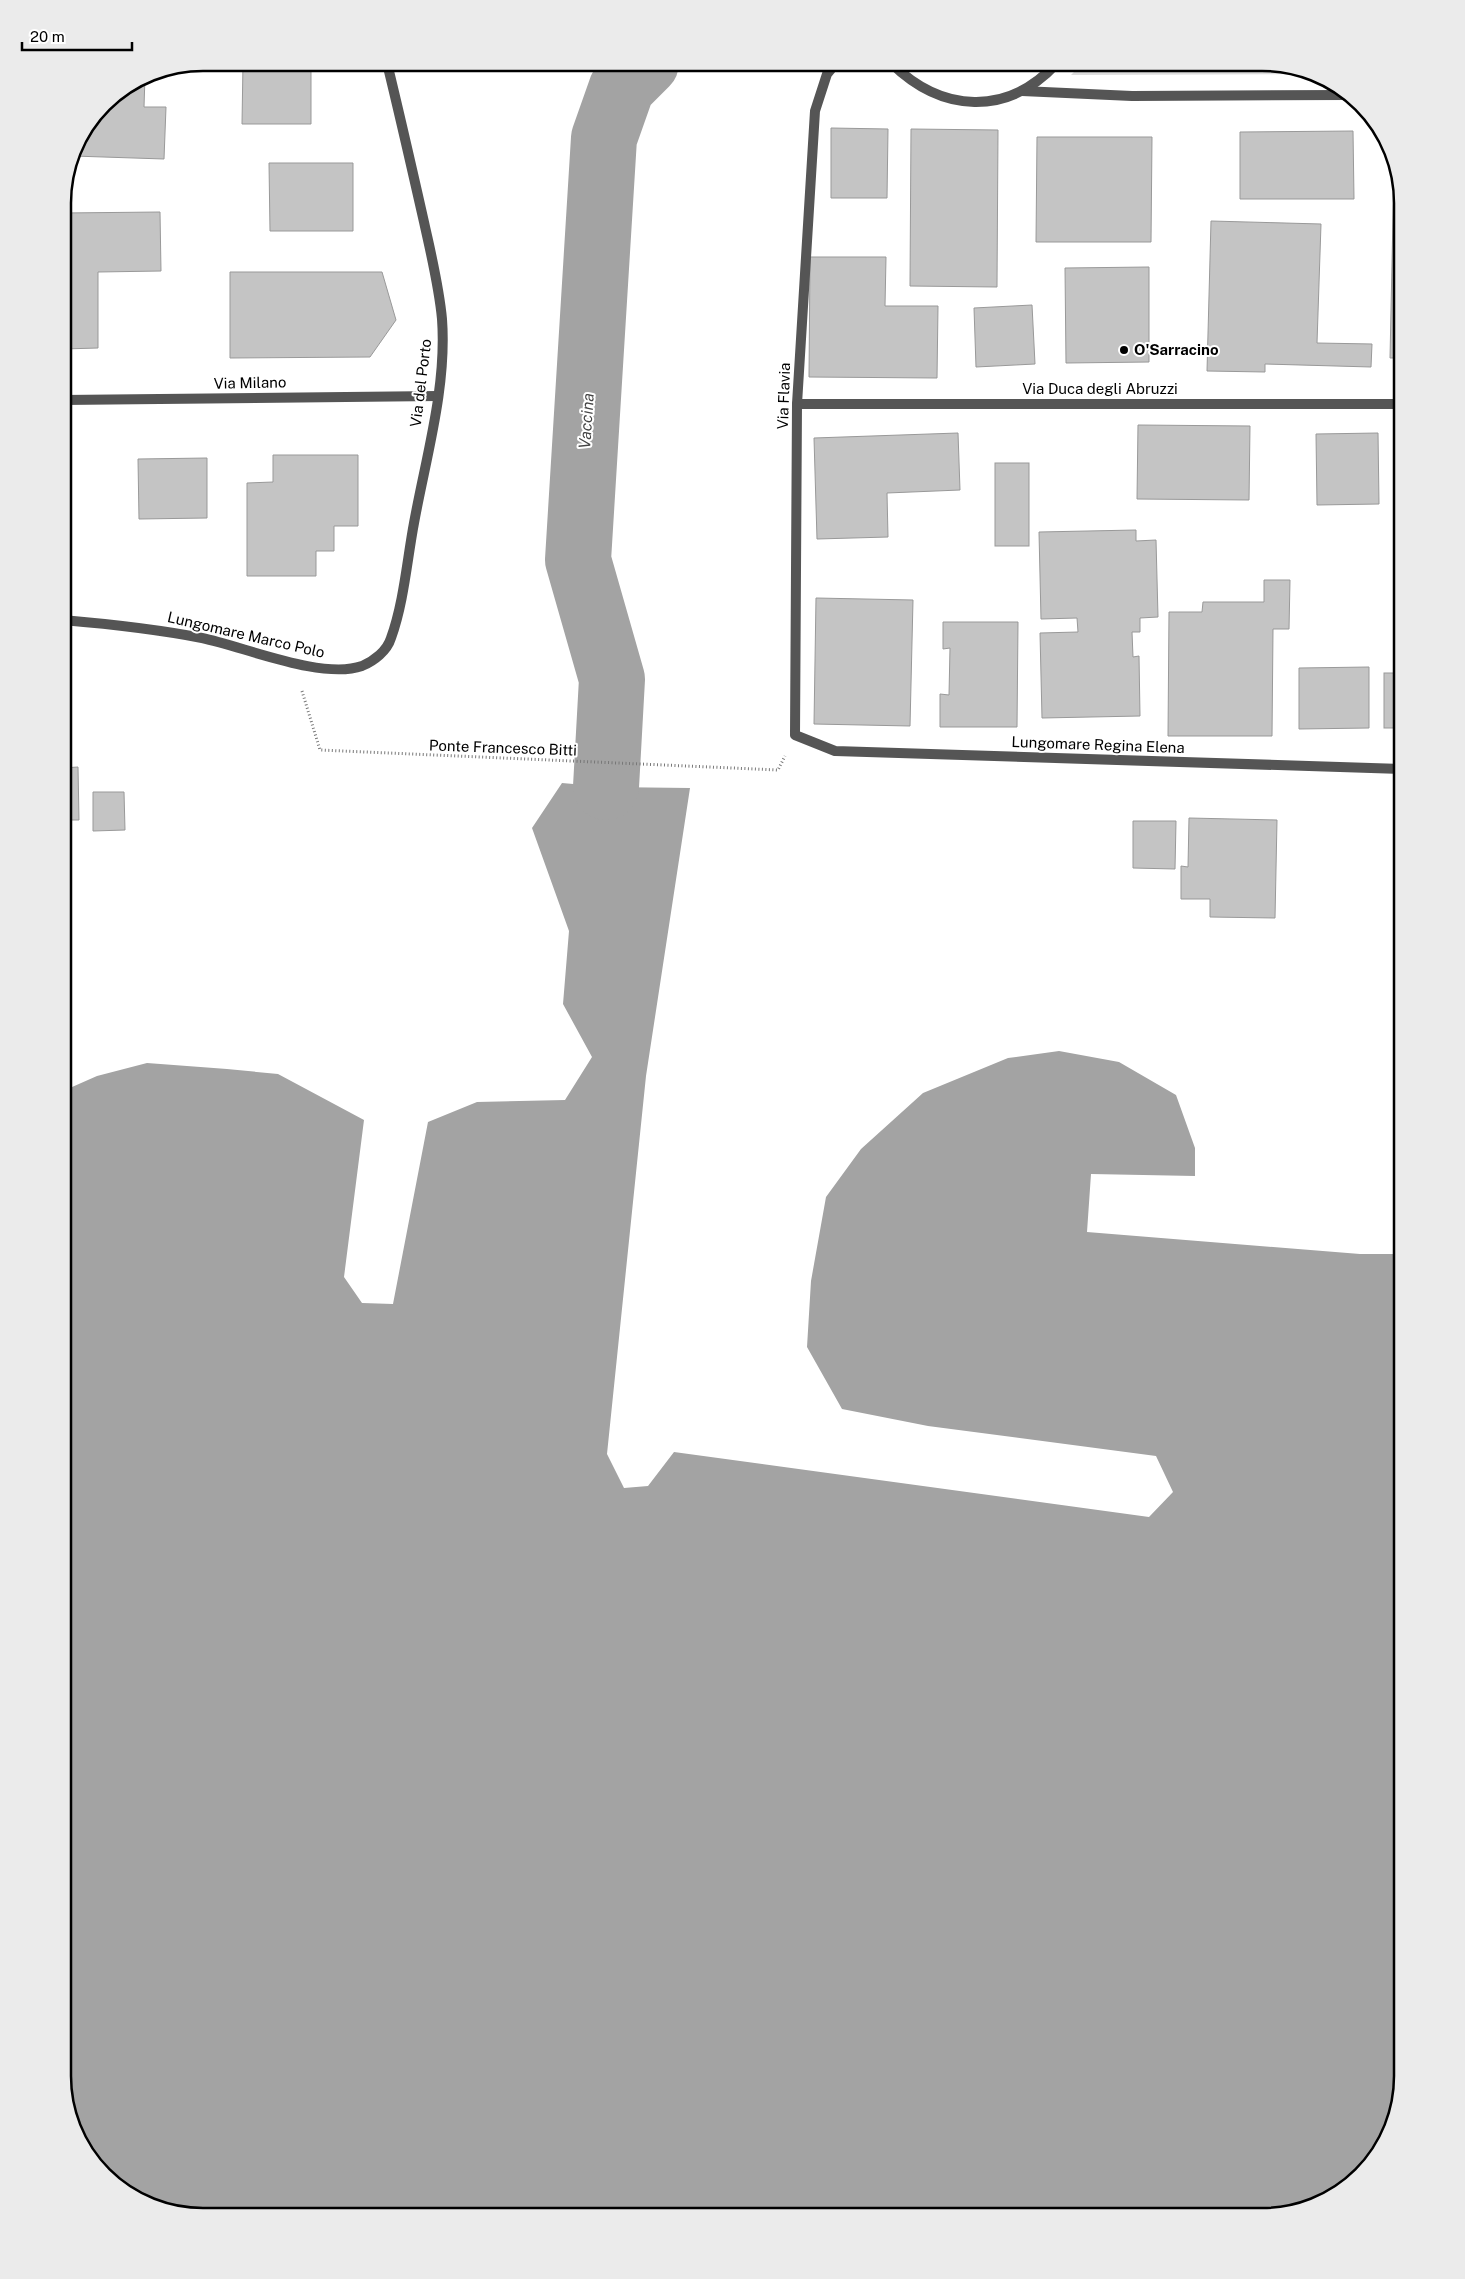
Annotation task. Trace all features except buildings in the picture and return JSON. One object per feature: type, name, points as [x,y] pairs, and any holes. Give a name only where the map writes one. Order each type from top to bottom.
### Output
[{"type":"street","name":"Via del Porto","points":[[363,666],[380,655],[391,639],[438,396],[443,339],[440,301],[389,71]]},
{"type":"street","name":"Via Flavia","points":[[795,735],[797,404],[815,111],[829,72]]},
{"type":"street","points":[[900,72],[927,92],[958,102],[991,102],[1022,91],[1043,78],[1049,72]]},
{"type":"street","points":[[1022,91],[1132,96],[1336,95]]},
{"type":"street","name":"Via Milano","points":[[72,400],[438,396]]},
{"type":"street","name":"Via Duca degli Abruzzi","points":[[797,404],[1394,404]]},
{"type":"street","name":"Lungomare Marco Polo","points":[[72,621],[178,634],[327,670],[363,666]]},
{"type":"street","name":"Lungomare Regina Elena","points":[[795,735],[835,751],[1394,769]]},
{"type":"path","name":"Ponte Francesco Bitti","points":[[292,661],[320,750],[372,754],[778,770]]},
{"type":"shaded area","points":[[1074,72],[1270,72],[1287,74],[1071,75]]},
{"type":"shaded area","points":[[562,783],[607,787],[690,788],[646,1076],[607,1454],[624,1488],[648,1486],[674,1452],[1149,1517],[1173,1492],[1156,1456],[928,1426],[842,1409],[807,1347],[811,1281],[826,1197],[861,1149],[923,1093],[1008,1058],[1059,1051],[1119,1062],[1176,1095],[1195,1148],[1195,1176],[1091,1174],[1087,1232],[1360,1254],[1394,1254],[1393,2093],[1384,2126],[1361,2163],[1349,2175],[1320,2194],[1296,2203],[1262,2208],[195,2207],[161,2201],[130,2185],[104,2163],[85,2134],[78,2118],[72,2093],[71,2076],[72,1087],[97,1076],[147,1063],[278,1074],[364,1120],[344,1277],[362,1303],[393,1304],[428,1122],[477,1102],[565,1100],[592,1057],[563,1004],[569,931],[532,828]]},
{"type":"waterway","name":"Vaccina","points":[[606,787],[612,679],[578,560],[604,138],[622,87],[638,71]]},
{"type":"place","name":"O'Sarracino","points":[[1124,350]]}]
